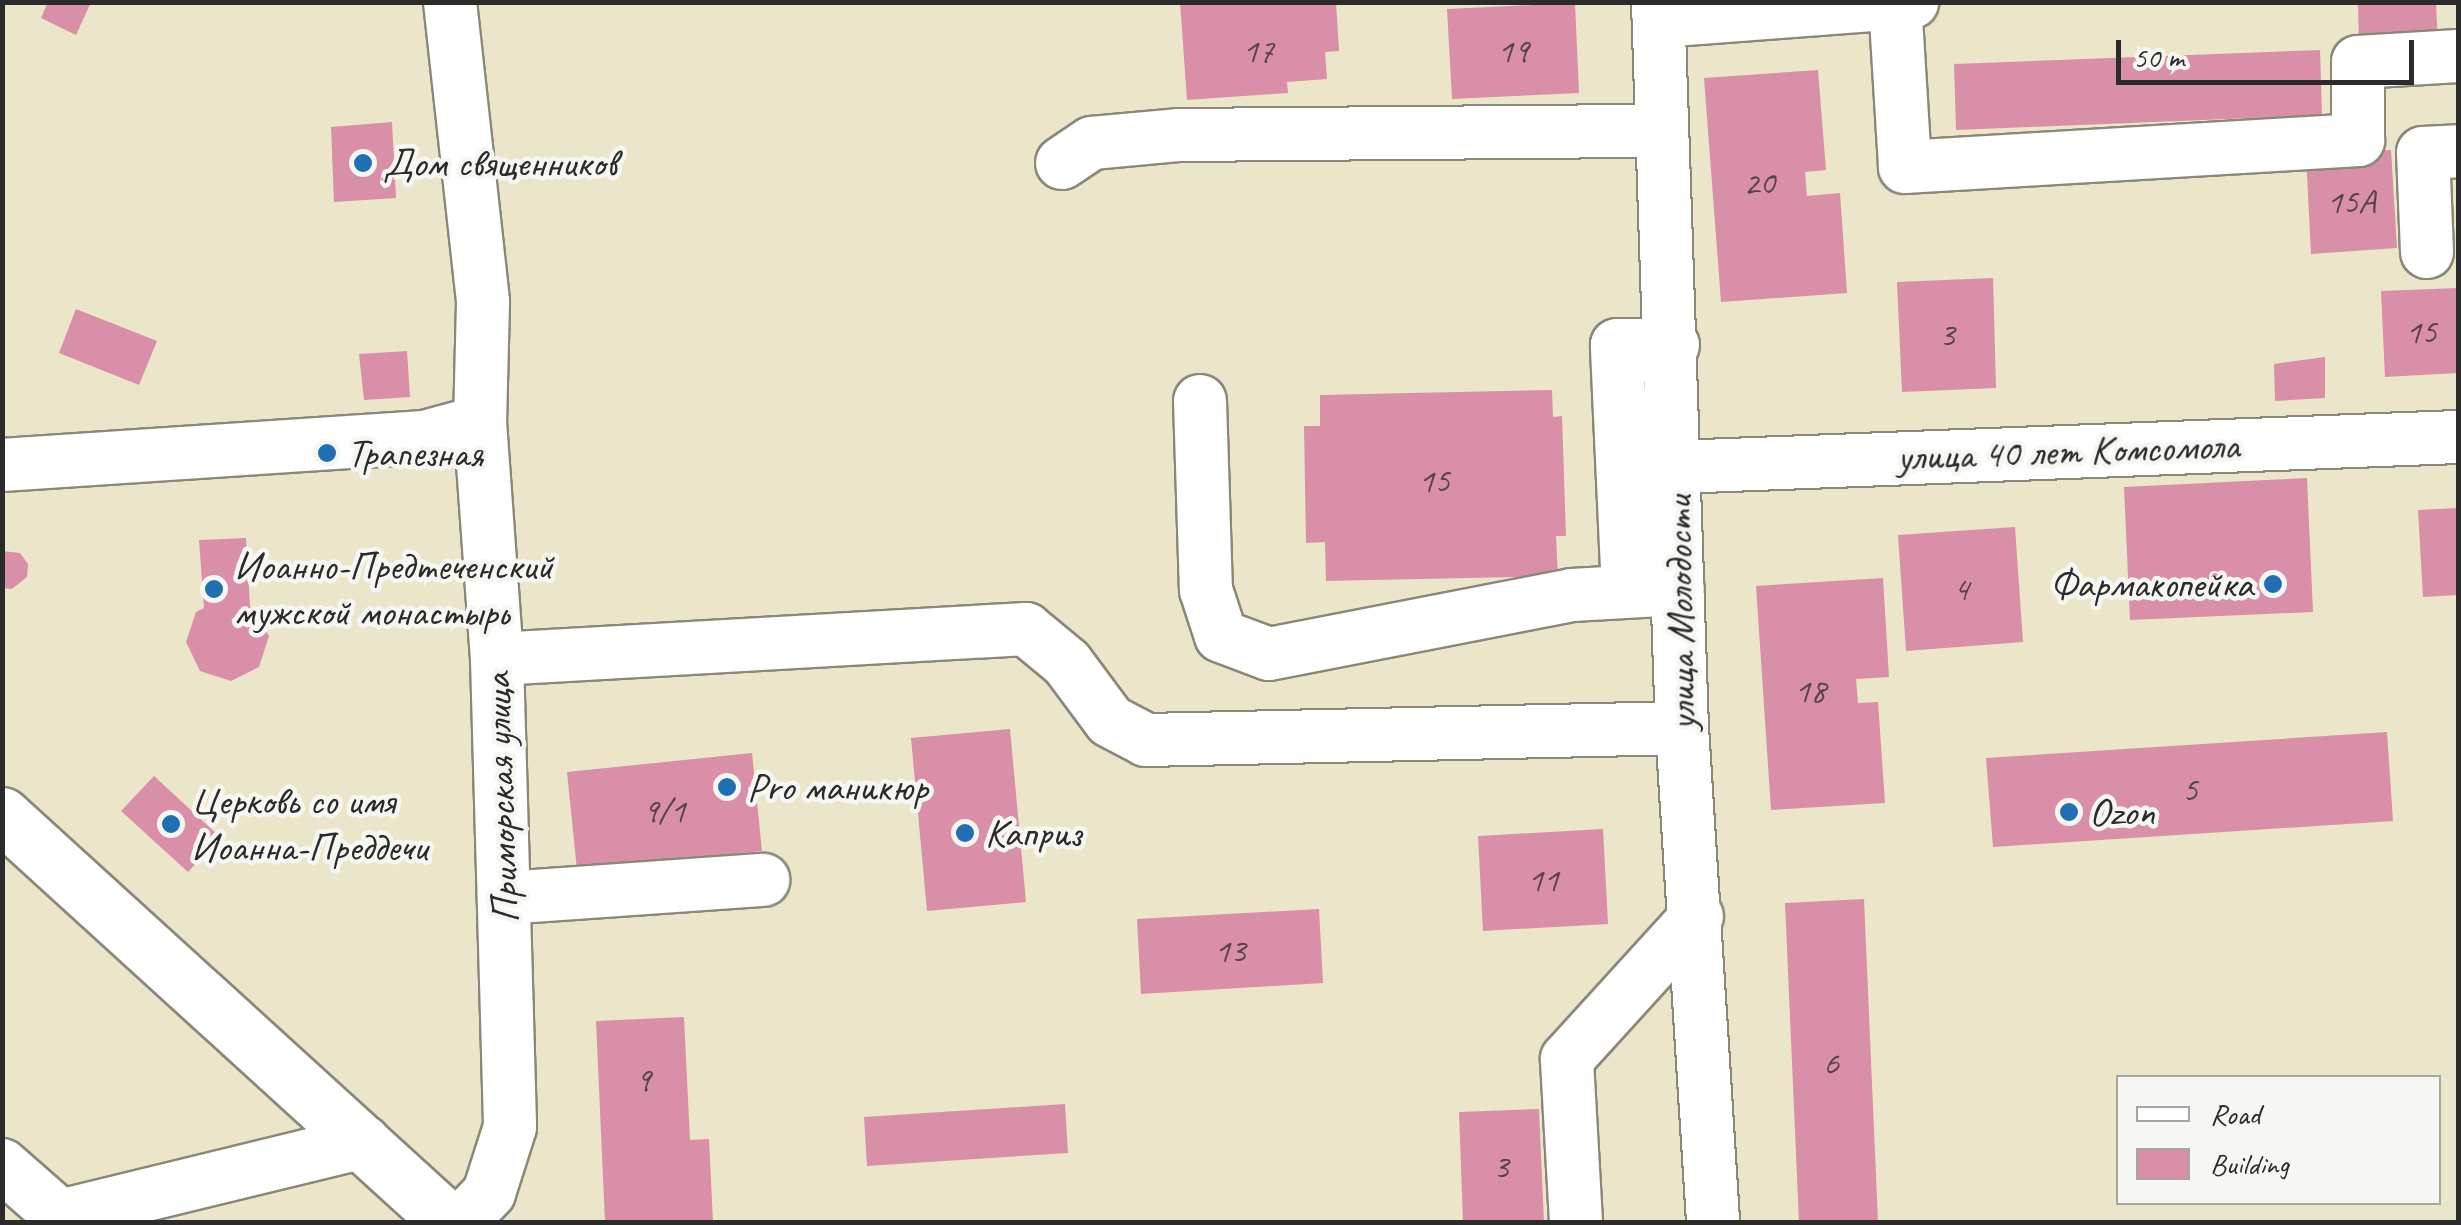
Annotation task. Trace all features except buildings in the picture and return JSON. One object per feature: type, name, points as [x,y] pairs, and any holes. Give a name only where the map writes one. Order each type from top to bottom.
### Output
[{"type":"highway","points":[[2,816],[449,1222]]},
{"type":"street","name":"Приморская улица","points":[[450,2],[483,302],[480,422],[497,659],[510,1126],[489,1192],[461,1222]]},
{"type":"street","points":[[1658,12],[1912,2]]},
{"type":"street","points":[[1895,3],[1905,167],[2358,140],[2358,62],[2458,56]]},
{"type":"street","name":"улица Молодости","points":[[1658,12],[1677,467],[1653,590],[1682,728],[1714,1222]]},
{"type":"street","points":[[1062,163],[1092,143],[1178,135],[1662,130]]},
{"type":"street","points":[[2427,252],[2424,153],[2458,151]]},
{"type":"street","points":[[1200,400],[1206,590],[1221,636],[1268,654],[1496,608],[1653,590],[1617,346],[1673,345]]},
{"type":"street","points":[[2,465],[424,437],[480,422]]},
{"type":"street","name":"улица 40 лет Комсомола","points":[[1677,467],[2458,437]]},
{"type":"street","points":[[497,659],[1026,629],[1067,663],[1110,720],[1146,740],[1682,728]]},
{"type":"street","points":[[504,898],[762,880]]},
{"type":"street","points":[[1576,1222],[1567,1059],[1697,916]]},
{"type":"street","points":[[2,1165],[60,1216],[364,1142]]},
{"type":"place","name":"Дом священников","points":[[363,163]]},
{"type":"place","name":"Трапезная","points":[[327,453]]},
{"type":"place","name":"Фармакопейка","points":[[2273,584]]},
{"type":"place","name":"Иоанно-Предтеченский мужской монастырь","points":[[214,589]]},
{"type":"place","name":"Pro маникюр","points":[[727,787]]},
{"type":"place","name":"Ozon","points":[[2069,812]]},
{"type":"place","name":"Церковь со имя Иоанна-Преддечи","points":[[171,824]]},
{"type":"place","name":"Каприз","points":[[965,833]]}]
